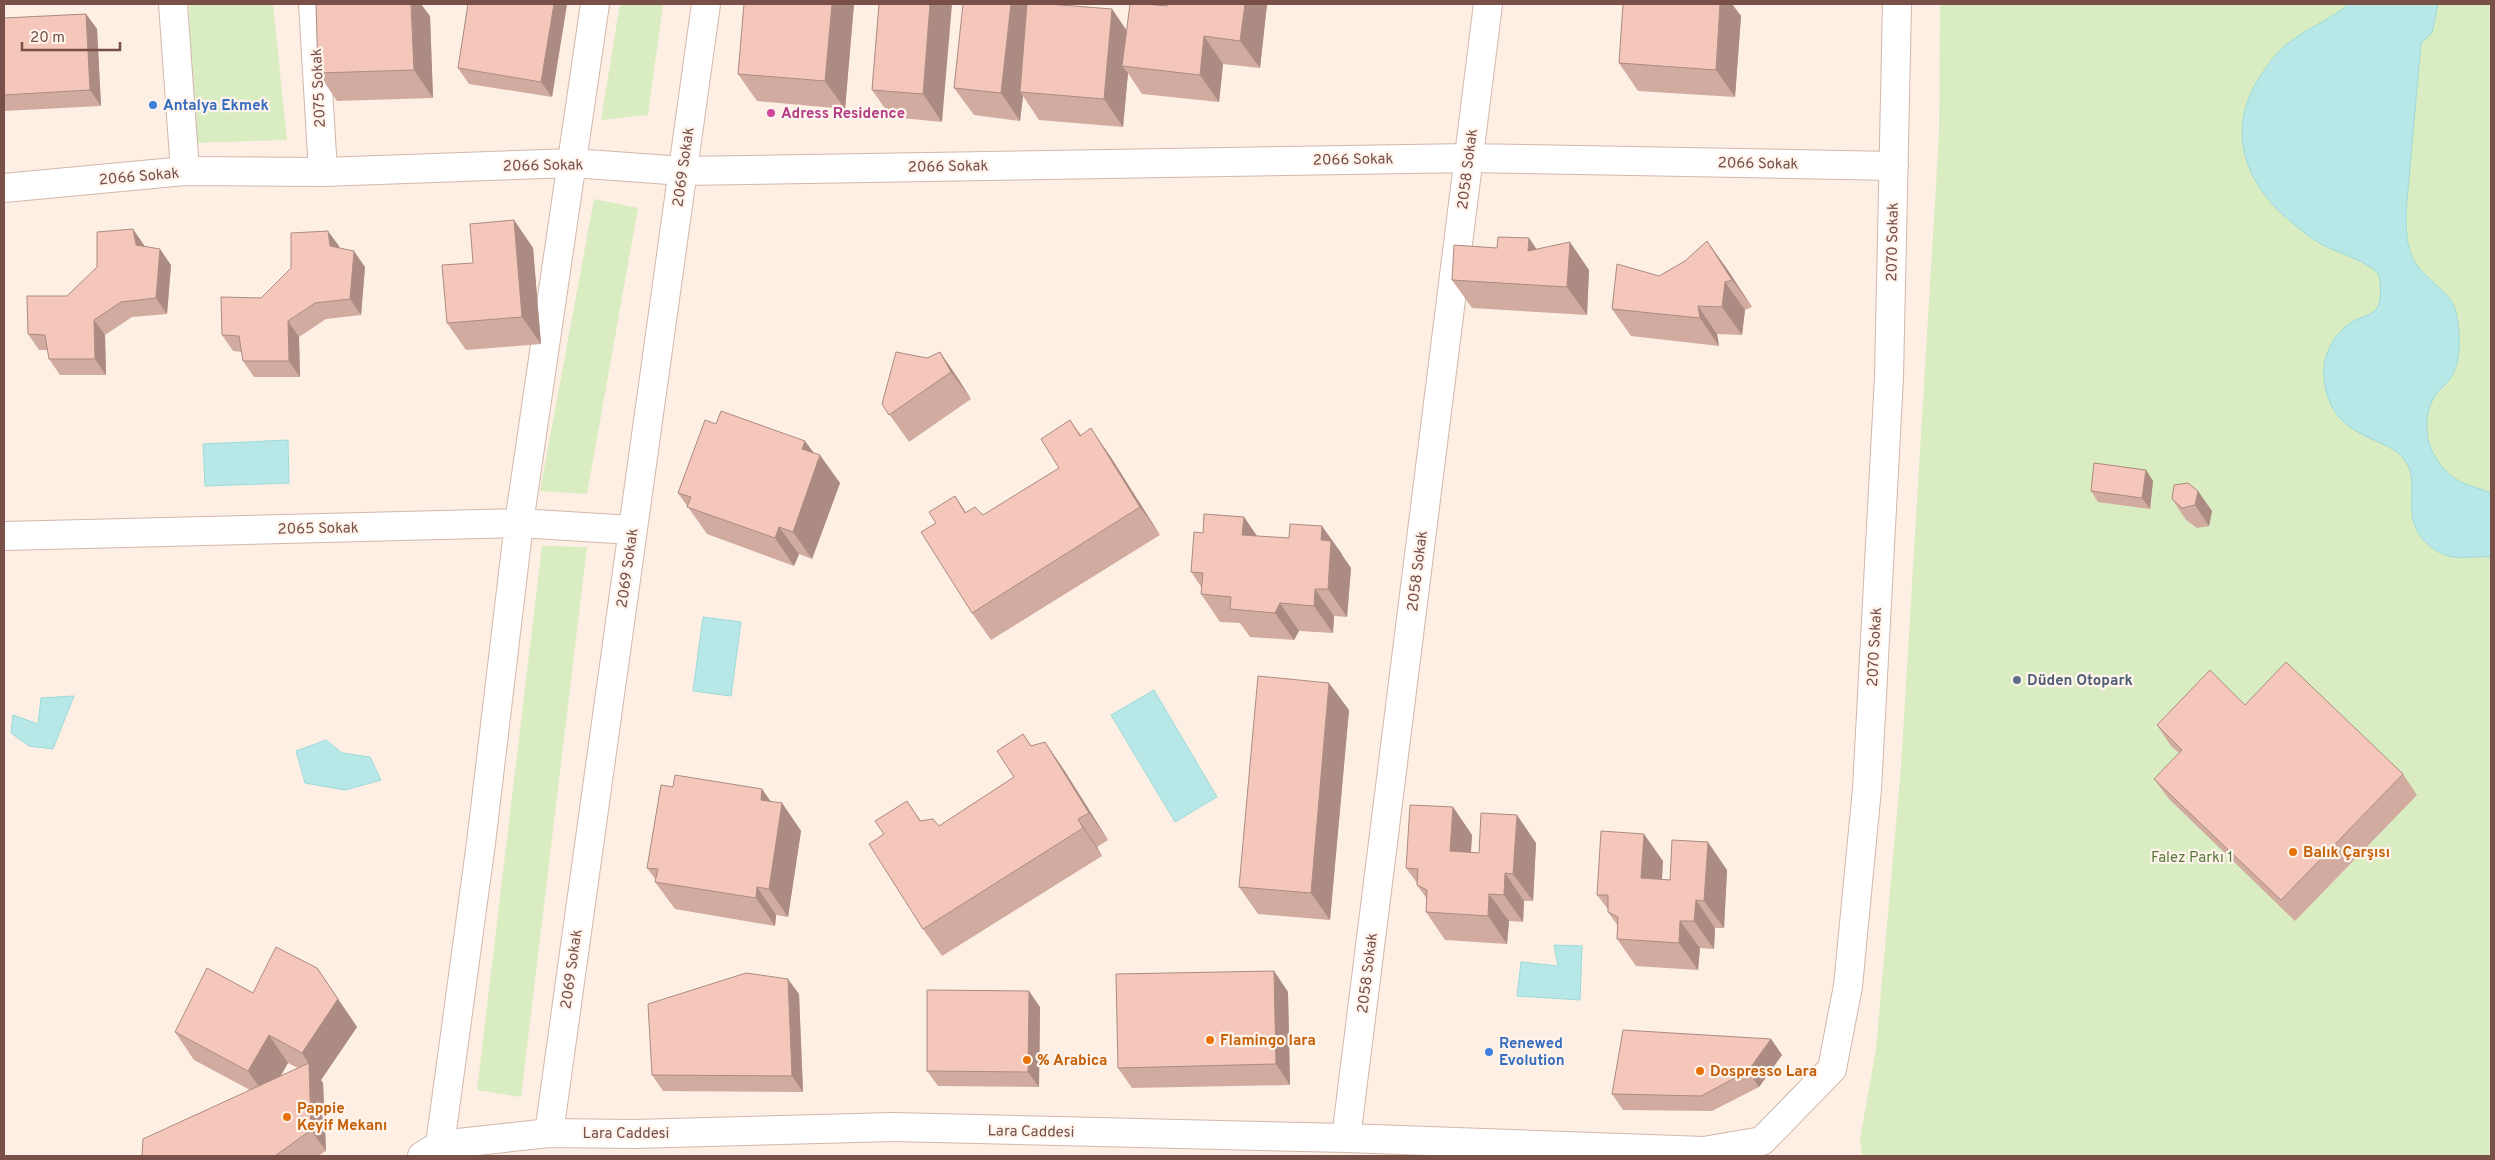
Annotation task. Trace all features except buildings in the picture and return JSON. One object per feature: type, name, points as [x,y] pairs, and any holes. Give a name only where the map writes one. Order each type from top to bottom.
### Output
[{"type":"street","points":[[173,4],[185,171]]},
{"type":"street","name":"2075 Sokak","points":[[313,4],[323,172]]},
{"type":"street","points":[[431,1151],[482,833],[519,523],[595,4]]},
{"type":"street","name":"2069 Sokak","points":[[549,1133],[706,4]]},
{"type":"street","name":"2058 Sokak","points":[[1346,1138],[1488,4]]},
{"type":"street","name":"2070 Sokak","points":[[1644,1149],[1704,1151],[1762,1141],[1832,1069],[1848,986],[1867,789],[1889,378],[1896,4]]},
{"type":"street","name":"2066 Sokak","points":[[4,188],[185,171],[323,172],[573,163],[683,171],[1468,158],[1894,166]]},
{"type":"street","name":"2065 Sokak","points":[[4,536],[519,523],[632,530]]},
{"type":"street","name":"Lara Caddesi","points":[[431,1151],[549,1133],[634,1134],[894,1127],[1346,1138],[1644,1149]]},
{"type":"green space","points":[[189,4],[273,4],[287,140],[193,143]]},
{"type":"green space","points":[[620,4],[663,4],[648,115],[601,120]]},
{"type":"green space","name":"Falez Parkı 1","points":[[1940,4],[2491,4],[2491,1156],[1862,1156],[1860,1139],[1876,1049],[1901,767],[1939,135]]},
{"type":"green space","points":[[594,199],[638,208],[587,494],[540,491]]},
{"type":"green space","points":[[542,546],[587,547],[521,1097],[477,1090]]},
{"type":"water","points":[[2349,4],[2438,4],[2432,33],[2421,43],[2406,212],[2407,234],[2409,249],[2415,263],[2446,294],[2454,306],[2458,328],[2459,353],[2455,369],[2450,379],[2433,399],[2429,410],[2427,434],[2435,456],[2449,474],[2463,483],[2491,493],[2491,557],[2453,557],[2438,552],[2430,546],[2420,536],[2415,525],[2412,514],[2412,482],[2406,462],[2390,448],[2349,427],[2336,413],[2327,395],[2325,386],[2324,366],[2327,353],[2333,341],[2342,330],[2377,308],[2380,297],[2379,274],[2360,261],[2321,244],[2294,224],[2277,209],[2263,192],[2252,175],[2245,156],[2242,136],[2244,116],[2250,96],[2261,75],[2286,45]]},
{"type":"water","points":[[288,440],[289,483],[205,486],[203,444]]},
{"type":"water","points":[[703,617],[741,622],[731,696],[693,691]]},
{"type":"water","points":[[1154,690],[1217,797],[1175,822],[1111,715]]},
{"type":"water","points":[[74,696],[53,749],[29,746],[11,733],[13,715],[38,724],[41,698]]},
{"type":"water","points":[[326,740],[342,753],[370,757],[381,780],[345,790],[305,783],[296,751]]},
{"type":"water","points":[[1554,945],[1582,946],[1580,1000],[1517,996],[1521,962],[1558,966]]},
{"type":"place","name":"Antalya Ekmek","points":[[153,105]]},
{"type":"place","name":"Adress Residence","points":[[771,113]]},
{"type":"place","name":"Düden Otopark","points":[[2017,680]]},
{"type":"place","name":"Balık Çarşısı","points":[[2293,852]]},
{"type":"place","name":"Flamingo lara","points":[[1210,1040]]},
{"type":"place","name":"Renewed Evolution","points":[[1489,1052]]},
{"type":"place","name":"% Arabica","points":[[1027,1060]]},
{"type":"place","name":"Dospresso Lara","points":[[1700,1071]]},
{"type":"place","name":"Pappie Keyif Mekanı","points":[[287,1117]]}]
